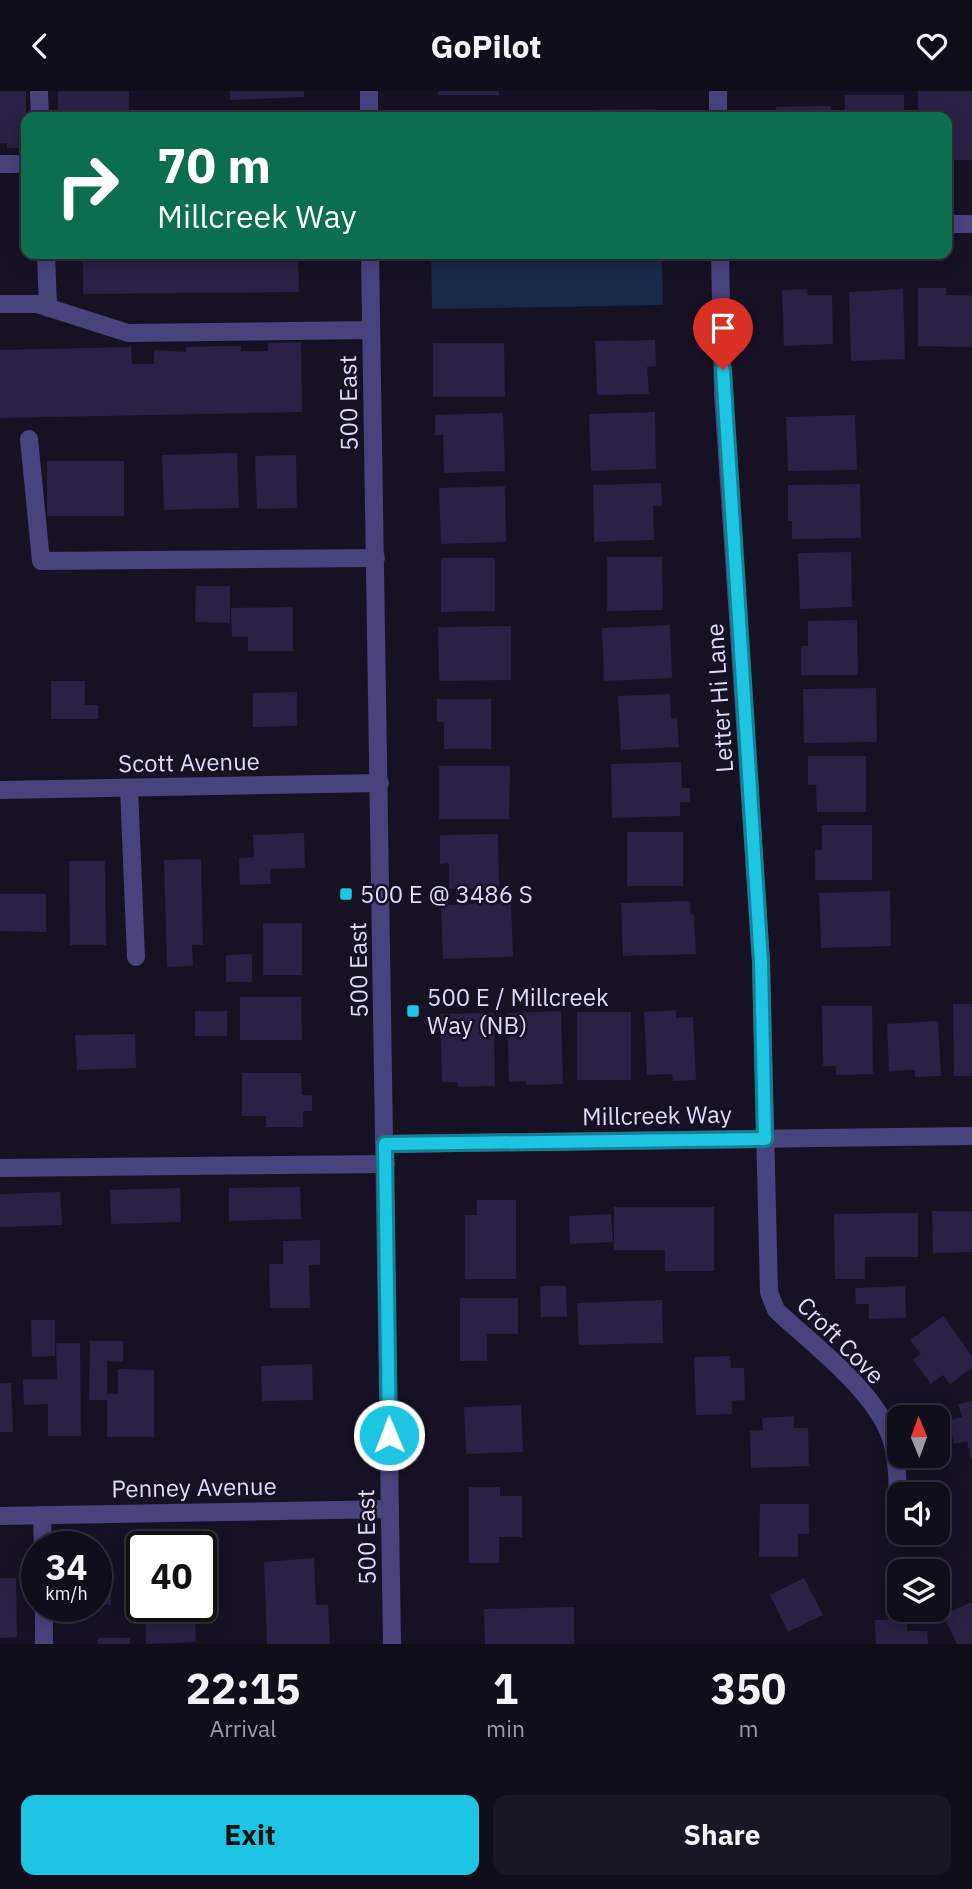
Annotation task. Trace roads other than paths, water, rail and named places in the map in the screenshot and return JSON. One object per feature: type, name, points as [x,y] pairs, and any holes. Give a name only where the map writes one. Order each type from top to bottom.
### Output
[{"type":"street","points":[[369,91],[369,112]]},
{"type":"street","points":[[718,91],[718,112]]},
{"type":"street","points":[[39,93],[40,112]]},
{"type":"street","points":[[0,164],[21,164]]},
{"type":"street","points":[[952,224],[972,224]]},
{"type":"street","points":[[46,259],[48,308]]},
{"type":"street","name":"500 East","points":[[370,259],[392,1644]]},
{"type":"street","name":"Letter Hi Lane","points":[[720,259],[723,394],[761,962],[765,1139]]},
{"type":"street","points":[[0,304],[37,304],[128,333],[371,330]]},
{"type":"street","points":[[29,439],[41,561],[376,558]]},
{"type":"street","name":"Scott Avenue","points":[[0,790],[380,783]]},
{"type":"street","points":[[129,788],[136,957]]},
{"type":"street","name":"Millcreek Way","points":[[385,1144],[972,1136]]},
{"type":"street","name":"Croft Cove","points":[[765,1139],[769,1292],[776,1310],[869,1399],[888,1430],[896,1482]]},
{"type":"street","points":[[0,1168],[386,1164]]},
{"type":"street","name":"Penney Avenue","points":[[0,1516],[390,1509]]},
{"type":"street","points":[[42,1515],[42,1531]]},
{"type":"street","points":[[44,1622],[44,1644]]},
{"type":"water","points":[[431,259],[662,259],[663,305],[432,309]]},
{"type":"place","name":"500 E @ 3486 S","points":[[346,894]]},
{"type":"place","name":"500 E / Millcreek Way (NB)","points":[[413,1011]]}]
